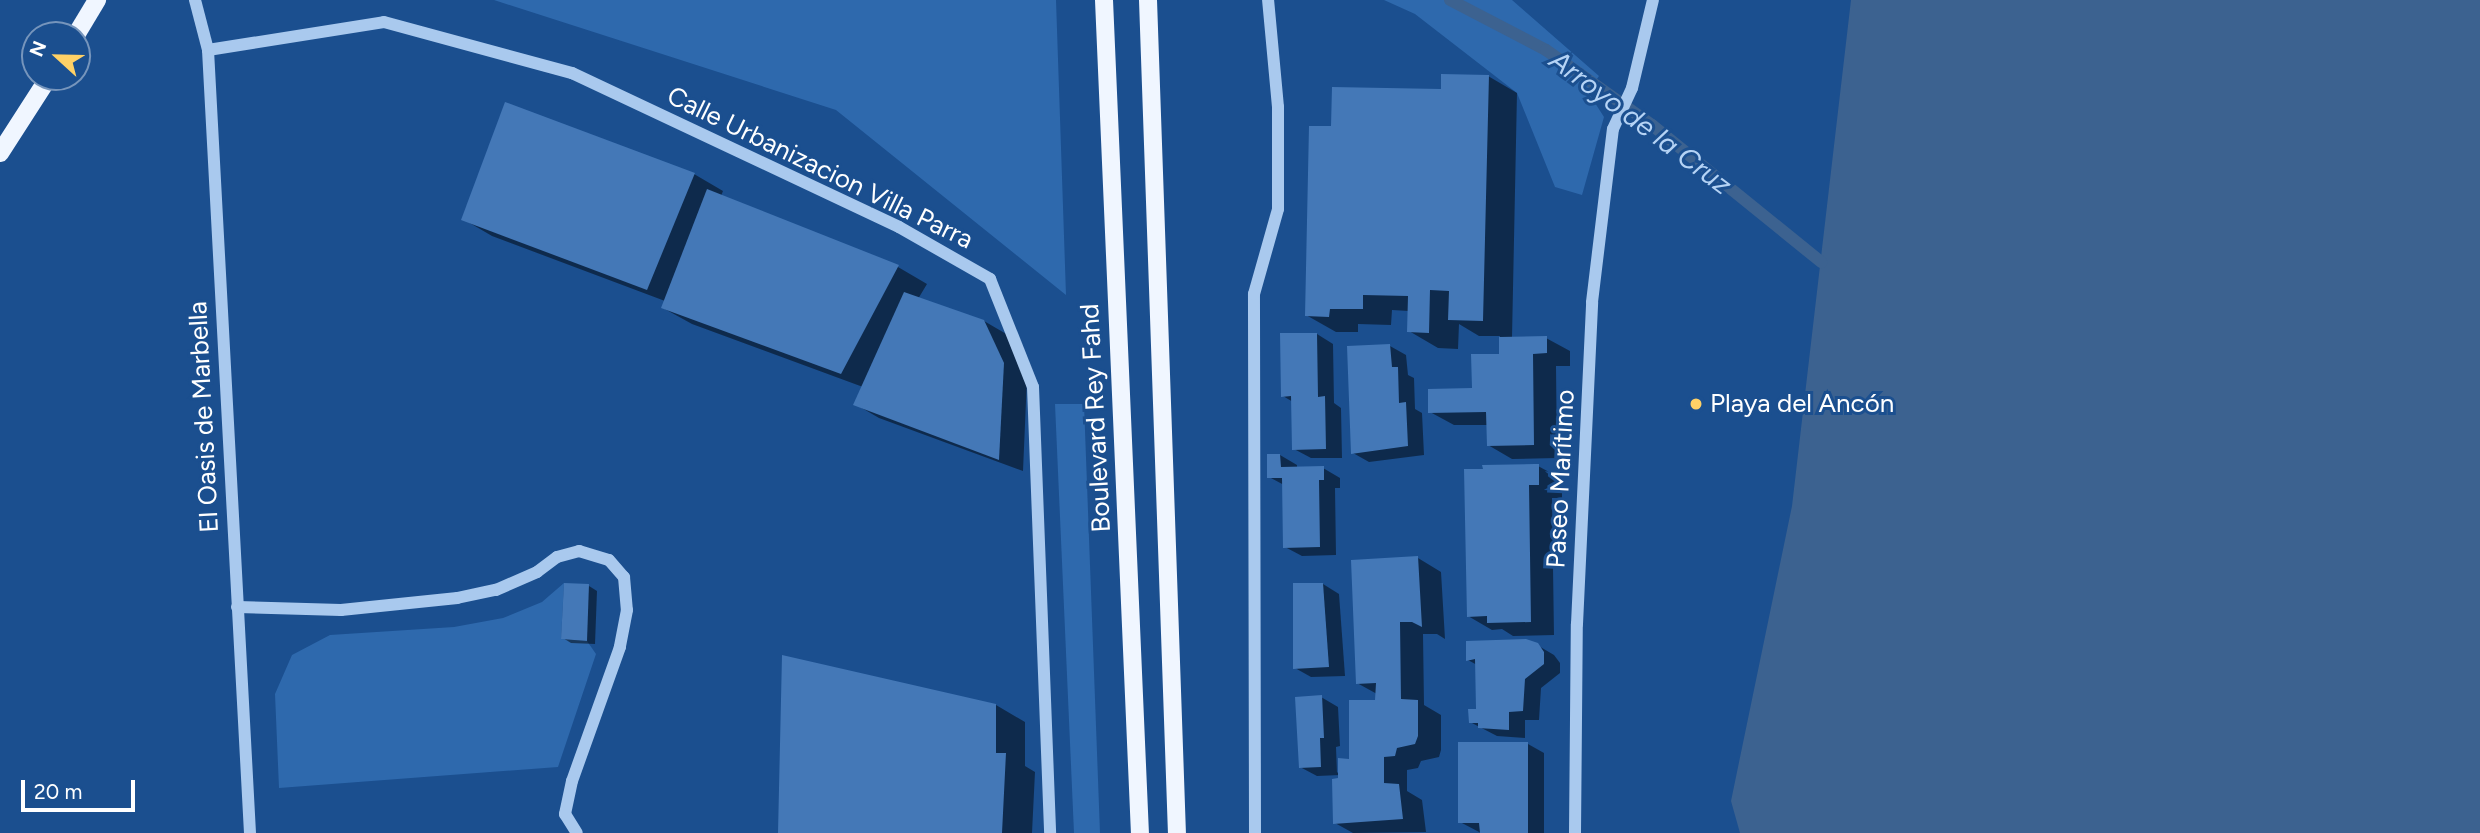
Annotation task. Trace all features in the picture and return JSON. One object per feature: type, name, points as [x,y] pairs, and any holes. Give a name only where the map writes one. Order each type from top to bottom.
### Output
[{"type":"main road","points":[[84,21],[97,0]]},
{"type":"main road","name":"Boulevard Rey Fahd","points":[[1104,0],[1140,833]]},
{"type":"main road","points":[[1148,0],[1177,833]]},
{"type":"main road","points":[[0,153],[40,91]]},
{"type":"street","name":"El Oasis de Marbella","points":[[195,0],[208,50],[250,833]]},
{"type":"street","points":[[1255,833],[1252,340],[1254,294],[1278,209],[1278,107],[1268,0]]},
{"type":"street","name":"Paseo Marítimo","points":[[1575,833],[1577,624],[1592,302],[1613,129],[1632,88],[1653,0]]},
{"type":"street","name":"Calle Urbanizacion Villa Parra","points":[[208,50],[384,22],[572,73],[899,227],[990,279],[1033,387],[1050,833]]},
{"type":"street","points":[[237,607],[341,610],[457,598],[496,590],[537,572],[557,557],[579,551],[609,560],[624,577],[627,610],[620,647],[572,781],[565,814],[577,833]]},
{"type":"shaded area","points":[[494,0],[1056,0],[1066,295],[836,110]]},
{"type":"shaded area","points":[[1384,0],[1512,0],[1599,76],[1588,92],[1604,117],[1582,195],[1555,187],[1517,93],[1415,14]]},
{"type":"shaded area","points":[[1851,0],[2480,0],[2480,833],[1740,833],[1731,801],[1792,506]]},
{"type":"shaded area","points":[[1055,404],[1084,404],[1100,833],[1074,833]]},
{"type":"shaded area","points":[[564,583],[561,639],[587,641],[596,654],[558,767],[279,788],[275,694],[292,655],[330,635],[454,627],[503,618],[542,602]]},
{"type":"building","points":[[1441,74],[1489,75],[1483,321],[1448,320],[1449,291],[1430,290],[1429,333],[1407,332],[1408,296],[1363,295],[1363,309],[1330,309],[1329,317],[1305,316],[1309,126],[1331,126],[1332,87],[1441,89]]},
{"type":"building","points":[[505,102],[695,173],[647,290],[461,220]]},
{"type":"building","points":[[707,189],[899,265],[841,374],[661,308]]},
{"type":"building","points":[[904,292],[984,320],[1004,363],[999,460],[853,405]]},
{"type":"building","points":[[1280,333],[1317,333],[1318,397],[1325,396],[1326,449],[1292,450],[1291,396],[1281,397]]},
{"type":"building","points":[[1547,336],[1547,353],[1533,354],[1534,445],[1487,446],[1486,412],[1428,413],[1428,389],[1472,388],[1471,354],[1499,354],[1499,337]]},
{"type":"building","points":[[1390,344],[1392,367],[1398,367],[1399,403],[1406,402],[1408,446],[1351,454],[1347,346]]},
{"type":"building","points":[[1267,454],[1280,454],[1281,467],[1324,466],[1324,480],[1319,480],[1320,547],[1283,548],[1282,478],[1267,478]]},
{"type":"building","points":[[1539,464],[1539,485],[1529,485],[1531,622],[1487,623],[1487,616],[1467,617],[1464,469],[1483,469],[1482,465]]},
{"type":"building","points":[[1418,556],[1422,627],[1412,622],[1400,622],[1401,699],[1418,700],[1418,736],[1415,744],[1397,748],[1395,756],[1384,757],[1384,783],[1399,784],[1403,819],[1333,824],[1332,779],[1338,778],[1338,758],[1349,759],[1349,700],[1375,700],[1376,683],[1356,684],[1351,560]]},
{"type":"building","points":[[564,583],[589,584],[587,641],[561,639]]},
{"type":"building","points":[[1293,583],[1323,583],[1329,667],[1293,669]]},
{"type":"building","points":[[1526,639],[1538,643],[1544,652],[1544,664],[1525,679],[1523,711],[1509,712],[1509,730],[1478,728],[1478,723],[1469,723],[1468,709],[1476,709],[1475,659],[1466,661],[1466,641]]},
{"type":"building","points":[[782,655],[996,704],[996,753],[1006,753],[1002,833],[778,833]]},
{"type":"building","points":[[1322,695],[1324,738],[1320,738],[1321,767],[1299,768],[1295,697]]},
{"type":"building","points":[[1458,742],[1528,742],[1528,833],[1480,833],[1479,823],[1458,823]]},
{"type":"waterway","name":"Arroyo de la Cruz","points":[[1450,0],[1546,50],[1652,125],[1821,262]]},
{"type":"place","name":"Playa del Ancón","points":[[1696,404]]}]
